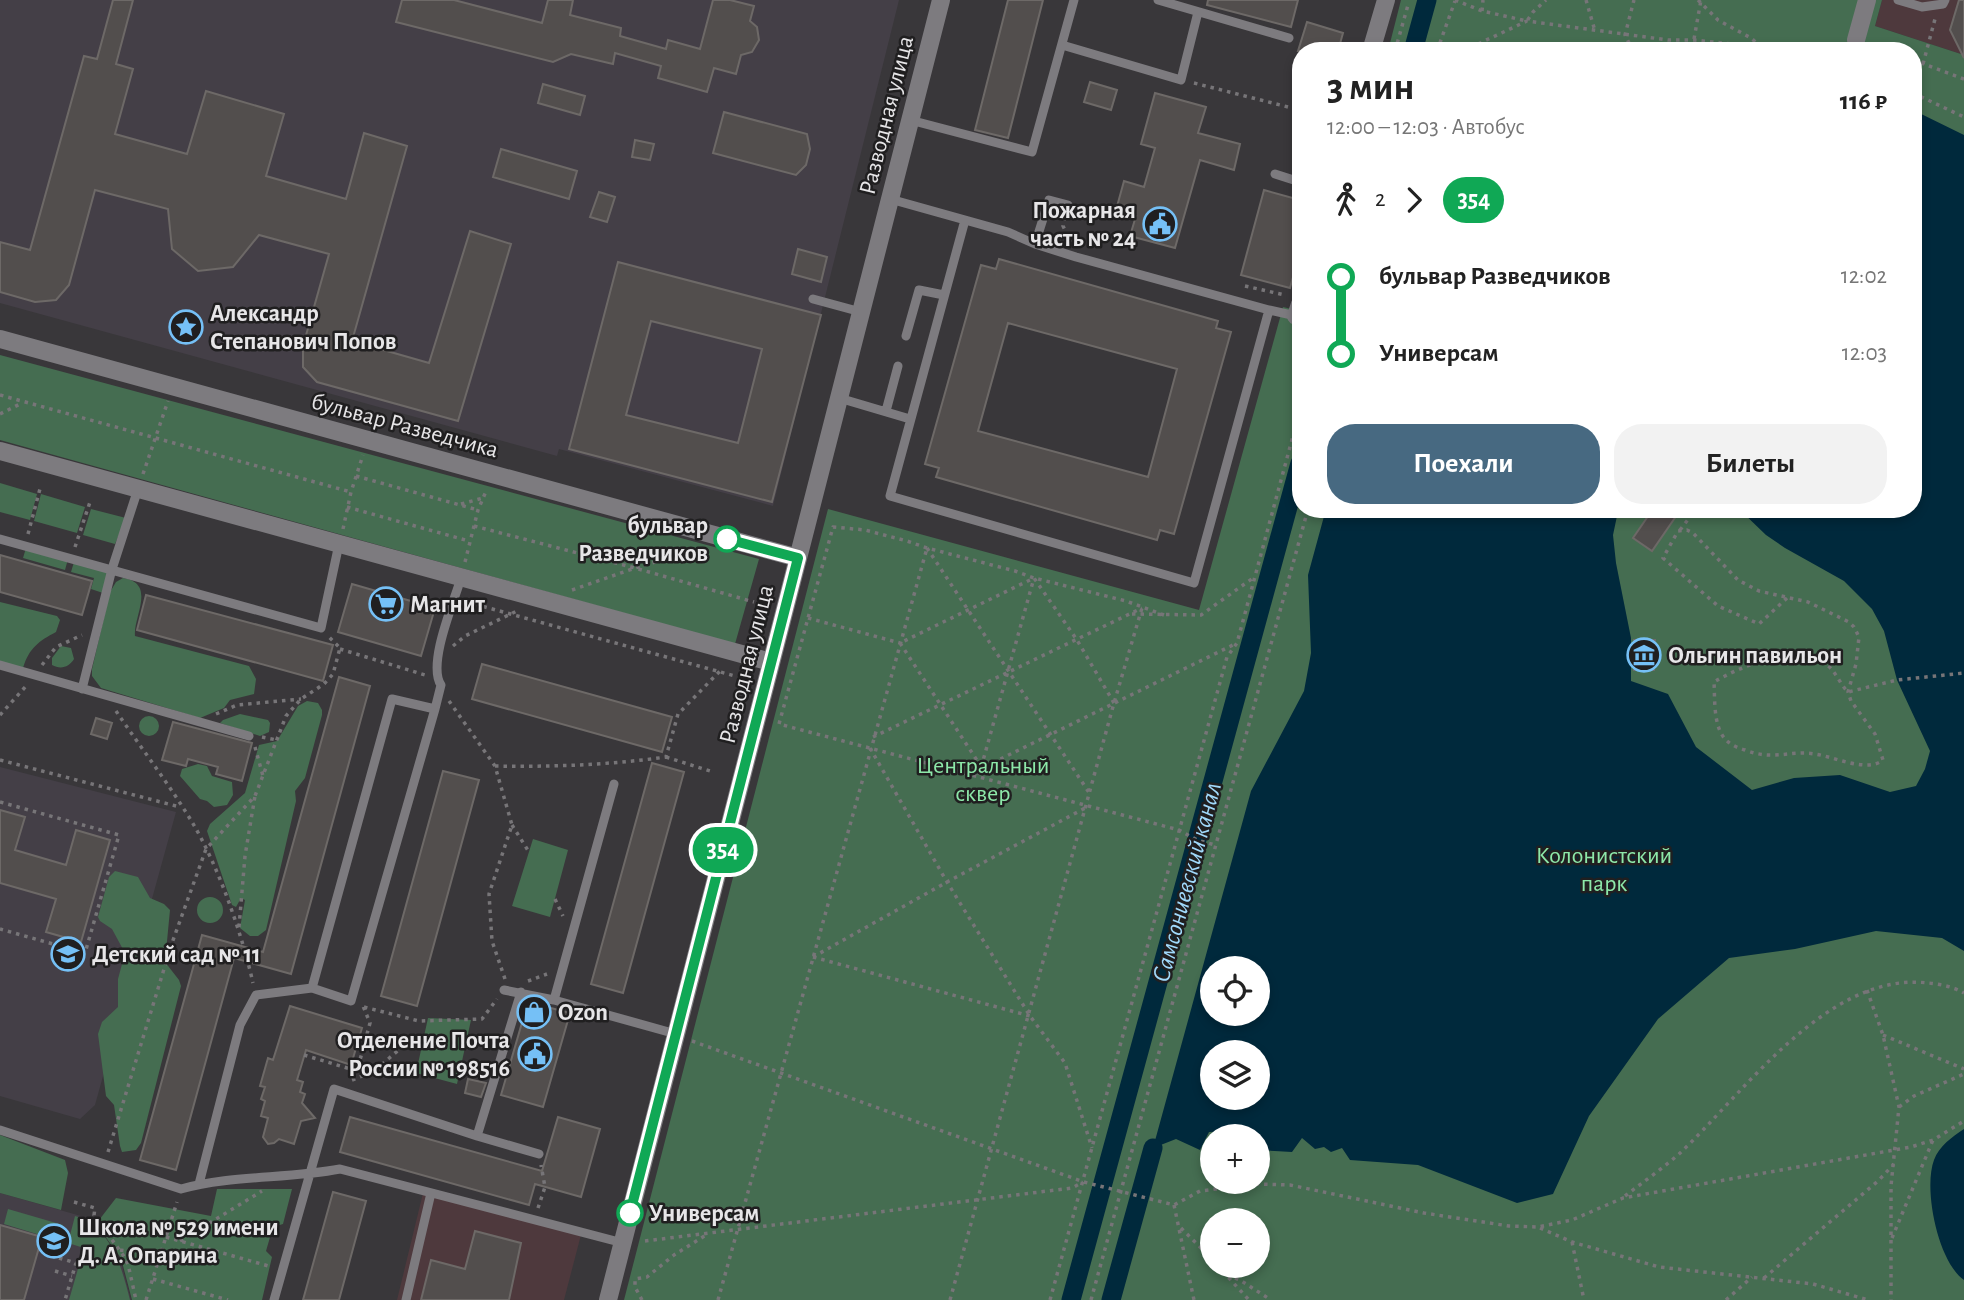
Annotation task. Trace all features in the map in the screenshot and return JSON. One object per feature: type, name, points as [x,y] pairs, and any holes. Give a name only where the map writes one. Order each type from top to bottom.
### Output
[{"type":"street","name":"Разводная улица","points":[[608,1300],[684,1037],[771,663],[942,0]]},
{"type":"street","points":[[1374,42],[1386,0]]},
{"type":"street","points":[[1856,40],[1867,0]]},
{"type":"street","name":"бульвар Разведчика","points":[[0,339],[798,558]]},
{"type":"street","points":[[0,451],[771,663]]},
{"type":"lane","points":[[911,120],[1032,152],[1073,0]]},
{"type":"lane","points":[[1158,0],[1289,38]]},
{"type":"lane","points":[[1898,0],[1922,7],[1944,2]]},
{"type":"lane","points":[[1062,45],[1181,80],[1198,12]]},
{"type":"lane","points":[[1275,174],[1292,179]]},
{"type":"lane","points":[[890,200],[1008,232],[1035,244],[1080,258],[1269,310],[1292,306]]},
{"type":"lane","points":[[1035,244],[1049,200],[1068,205]]},
{"type":"lane","points":[[965,220],[890,495],[1194,583],[1269,310]]},
{"type":"lane","points":[[906,336],[919,290],[944,295]]},
{"type":"lane","points":[[813,299],[861,312]]},
{"type":"lane","points":[[886,411],[898,366]]},
{"type":"lane","points":[[839,398],[910,419]]},
{"type":"lane","points":[[82,689],[112,569],[138,489]]},
{"type":"lane","points":[[0,538],[321,628],[339,544]]},
{"type":"lane","points":[[199,1184],[240,1025],[256,995],[312,988],[351,1002],[435,709],[438,682],[436,661],[461,578]]},
{"type":"lane","points":[[0,665],[249,736]]},
{"type":"lane","points":[[312,988],[392,699],[435,709]]},
{"type":"lane","points":[[554,1000],[614,784]]},
{"type":"lane","points":[[505,987],[684,1037]]},
{"type":"lane","points":[[477,1136],[521,992]]},
{"type":"lane","points":[[274,1300],[334,1088],[539,1154]]},
{"type":"lane","points":[[0,1130],[181,1189],[199,1184],[309,1175],[340,1169],[623,1243]]},
{"type":"lane","points":[[406,1300],[419,1249],[419,1235],[431,1193]]},
{"type":"path","points":[[1482,10],[1483,0]]},
{"type":"path","points":[[1482,42],[1527,21],[1546,0]]},
{"type":"path","points":[[1586,0],[1595,31]]},
{"type":"path","points":[[1628,42],[1625,35],[1633,0]]},
{"type":"path","points":[[1440,42],[1455,1],[1527,21],[1668,40],[1716,42]]},
{"type":"path","points":[[1694,40],[1700,1]]},
{"type":"path","points":[[1700,1],[1718,20],[1755,42]]},
{"type":"path","points":[[1944,2],[1936,18],[1923,64],[1964,79]]},
{"type":"path","points":[[1398,42],[1408,5]]},
{"type":"path","points":[[1181,80],[1292,108]]},
{"type":"path","points":[[1922,97],[1964,117]]},
{"type":"path","points":[[1068,205],[1063,226],[1080,258]]},
{"type":"path","points":[[1245,286],[1292,304]]},
{"type":"path","points":[[138,489],[173,386]]},
{"type":"path","points":[[0,395],[351,492]]},
{"type":"path","points":[[0,414],[24,402]]},
{"type":"path","points":[[339,544],[351,492],[368,440]]},
{"type":"path","points":[[1050,1300],[1227,657],[1237,643],[1292,440]]},
{"type":"path","points":[[461,578],[478,510],[493,474]]},
{"type":"path","points":[[356,476],[478,510]]},
{"type":"path","points":[[25,545],[41,485]]},
{"type":"path","points":[[459,505],[483,498]]},
{"type":"path","points":[[72,558],[91,499]]},
{"type":"path","points":[[347,507],[469,541]]},
{"type":"path","points":[[1091,1300],[1306,518]]},
{"type":"path","points":[[1689,518],[1663,558],[1718,606],[1759,624],[1787,598]]},
{"type":"path","points":[[474,526],[754,602]]},
{"type":"path","points":[[1164,615],[1126,601],[865,530],[833,527],[779,724],[1179,830],[1197,840],[1215,845]]},
{"type":"path","points":[[1678,531],[1687,530],[1693,533],[1738,580],[1759,591],[1821,607],[1839,615],[1854,627],[1859,637],[1856,664],[1848,692],[1851,701],[1875,734],[1883,760],[1876,766],[1865,766],[1811,753],[1770,757],[1734,746],[1725,739],[1720,732],[1714,682],[1753,664],[1798,656],[1814,657],[1827,664],[1848,692]]},
{"type":"path","points":[[544,601],[635,568],[707,547],[715,536]]},
{"type":"path","points":[[927,548],[1090,795]]},
{"type":"path","points":[[718,1300],[927,548]]},
{"type":"path","points":[[1131,613],[1201,615],[1255,577]]},
{"type":"path","points":[[900,643],[1034,578]]},
{"type":"path","points":[[1034,578],[1077,640],[1114,703]]},
{"type":"path","points":[[979,776],[1034,578]]},
{"type":"path","points":[[455,599],[735,676]]},
{"type":"path","points":[[873,737],[1142,608]]},
{"type":"path","points":[[950,1300],[1142,608]]},
{"type":"path","points":[[436,661],[465,636],[510,614]]},
{"type":"path","points":[[808,618],[900,643],[982,768]]},
{"type":"path","points":[[321,628],[340,649],[438,682],[452,707],[495,765],[512,825],[529,852]]},
{"type":"path","points":[[0,715],[61,643],[97,630]]},
{"type":"path","points":[[982,768],[1237,643]]},
{"type":"path","points":[[239,930],[246,856],[256,796],[263,776],[286,716],[301,699],[324,684],[333,674],[340,649]]},
{"type":"path","points":[[666,757],[678,714],[720,671]]},
{"type":"path","points":[[1848,692],[1897,680],[1964,673]]},
{"type":"path","points":[[105,695],[182,807],[206,849],[239,930],[256,995]]},
{"type":"path","points":[[202,722],[237,705],[301,699]]},
{"type":"path","points":[[249,736],[255,744],[263,776]]},
{"type":"path","points":[[870,748],[947,882],[1030,1016],[1065,1063],[1093,1150]]},
{"type":"path","points":[[495,765],[548,767],[666,757],[710,771]]},
{"type":"path","points":[[0,760],[182,807]]},
{"type":"path","points":[[104,1164],[172,943],[206,849],[256,796]]},
{"type":"path","points":[[0,802],[119,835],[85,953],[0,929]]},
{"type":"path","points":[[813,957],[1087,807]]},
{"type":"path","points":[[505,987],[492,941],[489,894],[512,825]]},
{"type":"path","points":[[813,957],[1030,1016]]},
{"type":"path","points":[[351,1002],[419,1021],[482,1019],[505,987],[533,980],[562,968]]},
{"type":"path","points":[[1623,1198],[1678,1155],[1769,1061],[1847,999],[1887,984],[1910,981],[1937,984],[1964,993]]},
{"type":"path","points":[[1867,990],[1883,1035],[1899,1107],[1894,1164],[1891,1300]]},
{"type":"path","points":[[304,1055],[357,1071],[370,1023],[364,1006]]},
{"type":"path","points":[[1883,1035],[1964,1072]]},
{"type":"path","points":[[684,1037],[1084,1182],[1174,1205],[1200,1191],[1257,1184],[1290,1185],[1424,1213],[1538,1227],[1573,1242],[1659,1267],[1813,1284],[1868,1300]]},
{"type":"path","points":[[1899,1107],[1914,1096],[1964,1072]]},
{"type":"path","points":[[1538,1227],[1572,1220],[1623,1198],[1912,1147],[1933,1140],[1964,1121]]},
{"type":"path","points":[[1891,1241],[1933,1140]]},
{"type":"path","points":[[534,1220],[545,1186],[539,1154]]},
{"type":"path","points":[[1765,1278],[1878,1181],[1894,1164]]},
{"type":"path","points":[[180,1241],[284,1177]]},
{"type":"path","points":[[645,1241],[1072,1188],[1084,1182]]},
{"type":"path","points":[[146,1300],[181,1189]]},
{"type":"path","points":[[74,1202],[95,1208],[94,1215],[128,1264],[136,1300]]},
{"type":"path","points":[[1174,1205],[1194,1300]]},
{"type":"path","points":[[1180,1226],[1200,1247]]},
{"type":"path","points":[[642,1300],[635,1287],[635,1279],[647,1277],[674,1255],[707,1235]]},
{"type":"path","points":[[166,1237],[283,1270]]},
{"type":"path","points":[[1573,1242],[1584,1300]]},
{"type":"path","points":[[120,1250],[160,1255]]},
{"type":"path","points":[[59,1258],[76,1263],[65,1300]]},
{"type":"path","points":[[55,1271],[72,1276]]},
{"type":"path","points":[[1726,1300],[1752,1277]]},
{"type":"path","points":[[1230,1278],[1249,1300]]},
{"type":"path","points":[[1235,1278],[1271,1300]]},
{"type":"path","points":[[153,1279],[228,1300]]},
{"type":"shaded area","points":[[0,0],[899,0],[773,506],[559,449],[557,456],[0,303]]},
{"type":"shaded area","points":[[1882,0],[1964,0],[1964,55],[1875,26]]},
{"type":"shaded area","name":"Детский сад № 11","points":[[0,767],[176,812],[95,1105],[80,1119],[0,1096]]},
{"type":"shaded area","points":[[424,1189],[582,1231],[564,1300],[397,1300]]},
{"type":"shaded area","name":"Школа № 529 имени Д. А. Опарина","points":[[0,1193],[88,1218],[120,1258],[131,1300],[0,1300]]},
{"type":"green space","name":"Колонистский парк","points":[[1401,0],[1882,0],[1875,26],[1964,55],[1964,1300],[624,1300],[828,509],[1199,610],[1283,307],[1292,309],[1292,518],[1922,518],[1922,42],[1390,42]]},
{"type":"green space","points":[[0,355],[759,559],[735,644],[0,440]]},
{"type":"green space","points":[[0,483],[37,494],[30,520],[0,512]]},
{"type":"green space","points":[[41,494],[85,507],[77,533],[34,521]]},
{"type":"green space","points":[[91,509],[126,518],[115,544],[83,535]]},
{"type":"green space","points":[[26,548],[68,559],[65,570],[23,558]]},
{"type":"green space","points":[[74,562],[109,571],[103,593],[91,589],[94,578],[71,572]]},
{"type":"green space","points":[[123,578],[139,586],[141,594],[135,636],[249,666],[256,679],[254,694],[230,700],[224,708],[200,718],[101,688],[92,676],[92,669],[110,592],[116,582]]},
{"type":"green space","points":[[0,602],[57,616],[60,620],[56,632],[35,646],[23,668],[0,663]]},
{"type":"green space","points":[[61,646],[71,648],[74,659],[67,666],[59,667],[52,665],[52,658]]},
{"type":"green space","points":[[307,701],[318,703],[322,715],[305,778],[295,791],[296,801],[266,930],[258,936],[250,936],[240,928],[245,900],[241,898],[236,907],[232,905],[207,831],[210,824],[245,793],[259,745],[277,741],[298,706]]},
{"type":"green space","points":[[240,714],[268,720],[269,732],[260,736],[220,723]]},
{"type":"green space","points":[[149,716],[156,719],[159,726],[156,733],[149,736],[142,733],[139,726],[142,719]]},
{"type":"green space","points":[[198,764],[207,766],[212,776],[232,782],[233,795],[227,805],[214,807],[200,799],[180,776],[182,769]]},
{"type":"green space","points":[[533,839],[568,850],[550,917],[512,906]]},
{"type":"green space","points":[[115,871],[138,877],[150,898],[170,910],[165,962],[181,986],[141,1143],[136,1150],[122,1152],[114,1105],[106,1096],[98,1034],[102,1022],[118,1007],[118,979],[125,953],[112,929],[98,917],[109,877]]},
{"type":"green space","points":[[210,897],[219,901],[223,910],[219,919],[210,923],[201,919],[197,910],[201,901]]},
{"type":"green space","points":[[428,1018],[471,1020],[457,1084],[416,1073]]},
{"type":"green space","points":[[0,1135],[65,1160],[68,1173],[61,1210],[0,1193]]},
{"type":"green space","points":[[217,1189],[292,1189],[283,1224],[273,1227],[266,1251],[272,1257],[262,1300],[132,1300],[121,1258],[96,1224],[116,1198],[211,1216]]},
{"type":"green space","points":[[8,1209],[63,1225],[56,1246],[49,1244],[50,1238],[4,1224]]},
{"type":"green space","points":[[75,1216],[98,1229],[106,1239],[119,1262],[130,1300],[69,1300],[84,1248],[68,1243]]},
{"type":"water","points":[[1922,114],[1964,135],[1964,951],[1942,938],[1876,931],[1795,949],[1729,958],[1658,1019],[1589,1116],[1553,1194],[1517,1203],[1418,1165],[1350,1160],[1342,1148],[1331,1152],[1324,1147],[1315,1149],[1302,1138],[1292,1152],[1270,1151],[1270,1124],[1200,1124],[1200,1150],[1176,1139],[1153,1148],[1200,977],[1200,1026],[1270,1026],[1270,956],[1206,956],[1251,791],[1304,691],[1311,653],[1308,575],[1324,518],[1617,518],[1613,535],[1631,638],[1631,681],[1668,694],[1696,747],[1752,790],[1794,778],[1840,775],[1890,792],[1916,786],[1930,751],[1897,680],[1884,631],[1872,609],[1844,581],[1785,548],[1748,518],[1922,518]]},
{"type":"water","points":[[1964,1129],[1964,1280],[1955,1271],[1940,1242],[1930,1188],[1936,1155],[1946,1142]]},
{"type":"building","points":[[113,0],[133,0],[116,64],[133,69],[115,134],[187,154],[206,91],[284,114],[266,176],[346,199],[364,133],[407,146],[352,341],[429,363],[470,231],[511,244],[458,421],[317,382],[303,367],[303,346],[329,254],[259,235],[233,267],[198,271],[172,249],[168,209],[95,190],[69,285],[56,300],[35,302],[0,292],[0,242],[30,250],[84,56],[97,59]]},
{"type":"building","points":[[402,0],[454,0],[542,23],[548,0],[573,0],[570,15],[621,28],[620,36],[666,49],[668,40],[700,49],[713,0],[730,0],[754,6],[750,21],[757,27],[759,40],[752,52],[741,55],[736,74],[714,68],[707,92],[658,78],[661,66],[615,53],[613,64],[571,54],[553,62],[396,22]]},
{"type":"building","points":[[1008,0],[1043,0],[1008,138],[975,130]]},
{"type":"building","points":[[1208,0],[1298,0],[1291,27],[1207,5]]},
{"type":"building","points":[[1959,0],[1964,0],[1964,58],[1950,30]]},
{"type":"building","points":[[1307,22],[1343,33],[1340,42],[1301,42]]},
{"type":"building","points":[[1090,82],[1117,90],[1111,110],[1084,102]]},
{"type":"building","points":[[543,84],[585,96],[580,115],[538,103]]},
{"type":"building","points":[[1155,93],[1206,107],[1198,133],[1240,144],[1234,170],[1200,160],[1175,248],[1130,236],[1136,216],[1116,210],[1124,181],[1144,187],[1155,148],[1141,144]]},
{"type":"building","points":[[724,112],[807,134],[810,149],[806,165],[796,175],[713,153]]},
{"type":"building","points":[[635,140],[654,144],[650,160],[632,157]]},
{"type":"building","points":[[501,149],[577,171],[569,199],[493,177]]},
{"type":"building","points":[[1264,190],[1292,198],[1290,288],[1241,275]]},
{"type":"building","points":[[599,192],[615,197],[607,222],[590,217]]},
{"type":"building","points":[[798,249],[827,257],[821,282],[792,274]]},
{"type":"building","points":[[999,259],[1218,321],[1216,328],[1231,332],[1174,534],[1160,530],[1157,540],[936,477],[939,468],[925,464],[981,265],[996,269]],"holes":[[[1008,323],[1177,369],[1148,477],[978,431]]]},
{"type":"building","points":[[618,262],[821,315],[772,502],[569,449]],"holes":[[[651,321],[762,349],[738,443],[626,415]]]},
{"type":"building","points":[[1647,518],[1675,518],[1652,551],[1633,538]]},
{"type":"building","points":[[0,555],[92,581],[82,615],[0,592]]},
{"type":"building","points":[[352,584],[435,608],[421,656],[338,632]]},
{"type":"building","points":[[146,595],[333,645],[323,681],[137,630]]},
{"type":"building","name":"Ольгин павильон","points":[[1634,640],[1655,640],[1654,670],[1634,670]]},
{"type":"building","points":[[482,664],[672,717],[662,752],[472,699]]},
{"type":"building","points":[[339,677],[370,686],[291,974],[234,958],[176,1170],[140,1160],[202,935],[263,952]]},
{"type":"building","points":[[96,718],[112,723],[107,739],[91,734]]},
{"type":"building","points":[[173,722],[252,743],[242,781],[216,774],[218,767],[188,759],[186,766],[162,760]]},
{"type":"building","points":[[652,763],[684,772],[623,993],[591,984]]},
{"type":"building","points":[[443,771],[479,780],[417,1006],[381,996]]},
{"type":"building","points":[[0,810],[25,817],[15,850],[66,865],[76,830],[110,840],[81,942],[46,932],[56,899],[0,883]]},
{"type":"building","name":"Отделение Почта России № 198516","points":[[528,1002],[570,1013],[543,1107],[501,1095]]},
{"type":"building","points":[[290,1006],[362,1028],[351,1065],[306,1050],[297,1080],[303,1082],[300,1092],[305,1094],[302,1103],[315,1118],[301,1121],[294,1144],[279,1139],[268,1144],[263,1137],[268,1118],[261,1116],[265,1101],[261,1099],[265,1087],[260,1086],[268,1058],[273,1060]]},
{"type":"building","points":[[468,1079],[486,1083],[481,1097],[465,1093]]},
{"type":"building","points":[[350,1117],[542,1171],[558,1117],[600,1129],[581,1197],[535,1184],[529,1205],[340,1152]]},
{"type":"building","points":[[333,1192],[366,1201],[339,1300],[303,1300]]},
{"type":"building","points":[[0,1225],[42,1237],[24,1300],[0,1300]]},
{"type":"building","points":[[475,1231],[521,1243],[509,1300],[421,1300],[431,1260],[465,1269]]},
{"type":"waterway","name":"Самсониевский канал","points":[[1415,42],[1427,0]]},
{"type":"waterway","name":"Самсониевский канал","points":[[1071,1300],[1292,492]]},
{"type":"waterway","points":[[1111,1300],[1153,1148]]},
{"type":"bus line","name":"354","points":[[630,1213],[798,558],[727,539]]},
{"type":"place","name":"Пожарная часть № 24","points":[[1160,224]]},
{"type":"place","name":"Александр Степанович Попов","points":[[186,327]]},
{"type":"place","name":"бульвар Разведчиков","points":[[727,539]]},
{"type":"place","name":"Магнит","points":[[386,604]]},
{"type":"place","name":"Ольгин павильон","points":[[1644,655]]},
{"type":"place","name":"Детский сад № 11","points":[[68,954]]},
{"type":"place","name":"Ozon","points":[[534,1012]]},
{"type":"place","name":"Отделение Почта России № 198516","points":[[535,1054]]},
{"type":"place","name":"Универсам","points":[[630,1213]]},
{"type":"place","name":"Школа № 529 имени Д. А. Опарина","points":[[54,1241]]},
{"type":"park label","name":"Центральный сквер","points":[[983,779]]}]
